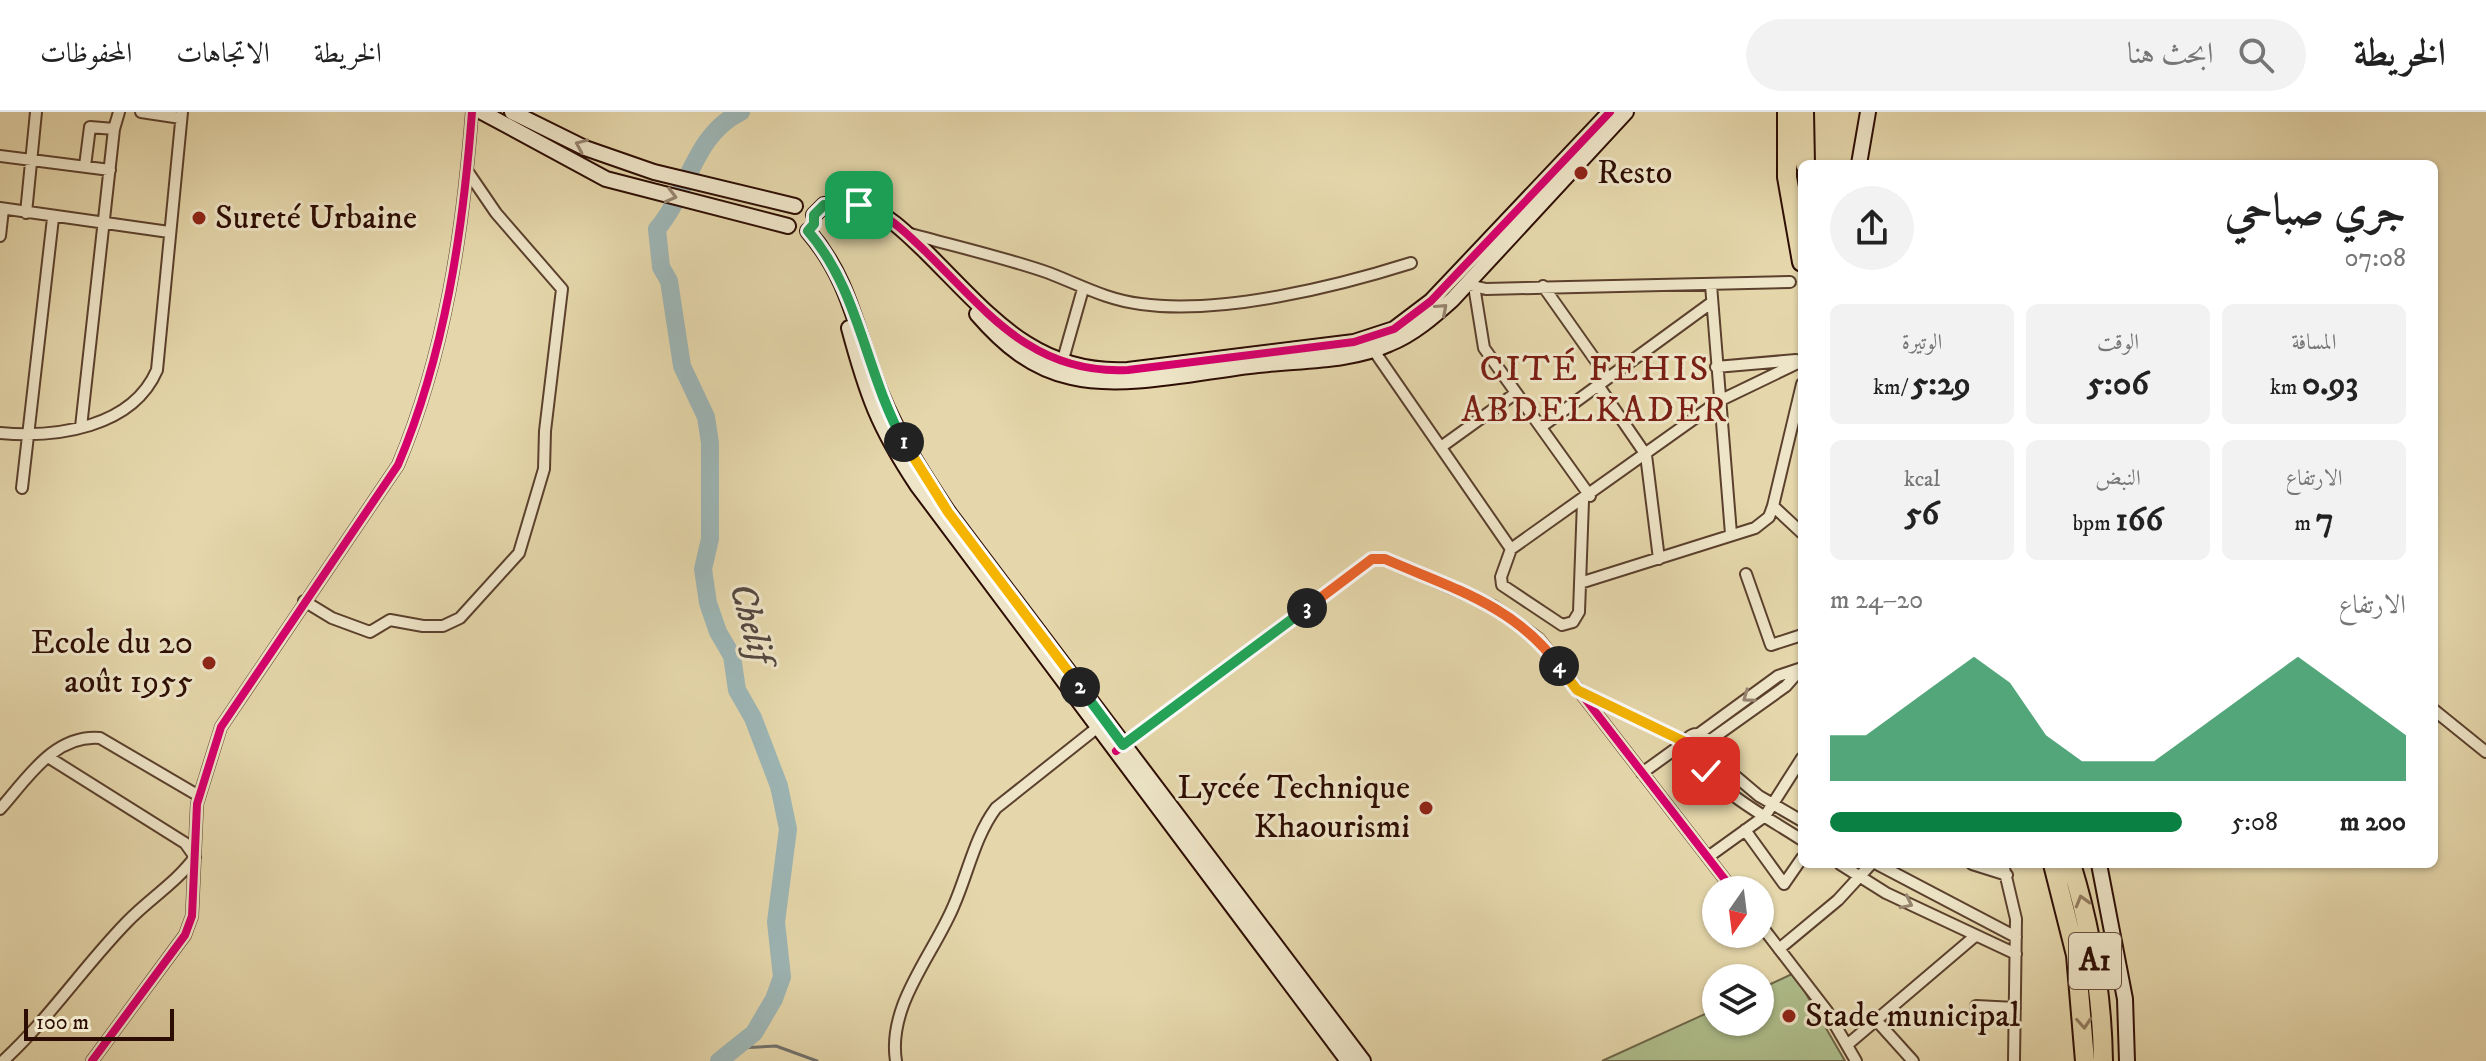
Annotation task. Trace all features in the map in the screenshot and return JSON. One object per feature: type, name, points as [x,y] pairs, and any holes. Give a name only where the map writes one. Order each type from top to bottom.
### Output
[{"type":"highway","points":[[1787,112],[1787,177],[1798,239]]},
{"type":"highway","points":[[1804,112],[1805,160]]},
{"type":"highway","name":"A1","points":[[2054,868],[2076,955],[2085,1061]]},
{"type":"highway","name":"A1","points":[[2072,868],[2096,965],[2103,1061]]},
{"type":"main road","points":[[482,112],[606,179],[788,226],[799,233],[808,231],[814,224],[814,215],[808,207],[654,172],[585,148],[512,112]]},
{"type":"main road","points":[[1464,283],[1610,112]]},
{"type":"main road","points":[[905,232],[1006,345],[1044,368],[1069,377],[1114,381],[1370,344],[1426,323],[1626,112]]},
{"type":"main road","points":[[1860,160],[1868,112]]},
{"type":"main road","points":[[814,215],[824,205],[859,205],[881,214],[905,232],[1009,333],[1062,363],[1099,371],[1128,370],[1370,344]]},
{"type":"main road","points":[[788,226],[786,217],[795,206]]},
{"type":"main road","points":[[808,231],[831,262],[850,297],[880,393],[918,465],[948,512],[1348,1061]]},
{"type":"main road","points":[[843,288],[842,301],[868,399],[891,446],[971,560],[1098,727],[1120,748],[1363,1061]]},
{"type":"main road","points":[[2100,868],[2125,999],[2127,1061]]},
{"type":"street","points":[[26,213],[36,112]]},
{"type":"street","points":[[81,427],[114,129],[119,112]]},
{"type":"street","points":[[0,433],[27,436],[81,427],[134,404],[149,389],[157,370],[182,115],[141,112]]},
{"type":"street","points":[[92,1061],[185,935],[192,916],[199,796],[221,727],[398,465],[417,422],[438,345],[468,172],[472,112]]},
{"type":"street","points":[[85,166],[90,127],[114,129]]},
{"type":"street","points":[[0,156],[110,170]]},
{"type":"street","points":[[304,601],[332,618],[370,632],[390,620],[443,626],[460,618],[519,553],[544,469],[545,431],[562,289],[496,213],[468,172]]},
{"type":"street","points":[[0,236],[2,208],[53,218],[169,232]]},
{"type":"street","points":[[22,488],[53,218]]},
{"type":"street","points":[[905,232],[1049,273],[1083,289],[1142,304],[1201,305],[1333,288],[1411,263]]},
{"type":"street","points":[[1790,282],[1543,286],[1464,283],[1481,341],[1586,498],[1579,612],[1573,622],[1562,625],[1502,585],[1501,577],[1511,549],[1586,498],[1719,401],[1798,362]]},
{"type":"street","points":[[1711,285],[1731,534]]},
{"type":"street","points":[[1543,286],[1646,455],[1659,559]]},
{"type":"street","points":[[1062,363],[1083,289]]},
{"type":"street","points":[[1541,427],[1711,303]]},
{"type":"street","points":[[1370,344],[1511,549]]},
{"type":"street","points":[[1716,367],[1798,360]]},
{"type":"street","points":[[1441,447],[1516,393]]},
{"type":"street","points":[[1580,583],[1755,528],[1769,517],[1798,401]]},
{"type":"street","points":[[1773,506],[1798,529]]},
{"type":"street","points":[[1120,748],[1377,558],[1513,617],[1539,639],[1722,876]]},
{"type":"street","points":[[1746,574],[1771,645],[1798,636]]},
{"type":"street","points":[[1685,742],[1687,753],[1703,746],[1778,676],[1798,670]]},
{"type":"street","points":[[1577,690],[1685,742]]},
{"type":"street","points":[[2438,713],[2486,752]]},
{"type":"street","points":[[896,1061],[896,1031],[904,1004],[953,907],[986,821],[996,808],[1098,727]]},
{"type":"street","points":[[1642,773],[1691,735],[1774,805],[1798,819]]},
{"type":"street","points":[[0,809],[48,757],[71,741],[100,738],[199,796]]},
{"type":"street","points":[[1703,746],[1706,771],[1798,837]]},
{"type":"street","points":[[48,757],[185,843],[195,857]]},
{"type":"street","points":[[1708,857],[1765,816],[1798,765]]},
{"type":"street","points":[[1745,830],[1784,884],[1798,864]]},
{"type":"street","points":[[3,1061],[127,922],[183,873],[195,857]]},
{"type":"street","points":[[1846,868],[1974,937],[2016,954]]},
{"type":"street","points":[[1779,949],[1870,868]]},
{"type":"street","points":[[1882,868],[2016,937]]},
{"type":"street","points":[[1985,868],[2007,875]]},
{"type":"street","points":[[2004,868],[2015,904],[2014,1061]]},
{"type":"street","points":[[1847,1045],[1974,937]]},
{"type":"street","points":[[1774,942],[1827,1011],[1856,1061]]},
{"type":"street","points":[[1976,1006],[2015,1008]]},
{"type":"street","points":[[1876,1020],[1913,1061]]},
{"type":"green space","name":"Stade municipal","points":[[1794,973],[1845,1061],[1602,1061],[1702,1015],[1702,1036],[1774,1036],[1774,982]]},
{"type":"waterway","name":"Chelif","points":[[719,1061],[754,1033],[774,999],[782,977],[776,922],[788,829],[779,786],[753,718],[737,690],[732,656],[718,632],[708,603],[703,569],[710,539],[710,443],[706,417],[682,366],[669,281],[661,267],[657,229],[712,135],[741,112]]},
{"type":"waterway","points":[[739,1048],[776,1046],[817,1061]]},
{"type":"cycle path","points":[[92,1061],[185,935],[192,916],[197,804],[221,727],[398,465],[440,336],[457,247],[472,112]]},
{"type":"cycle path","points":[[814,215],[824,205],[845,204],[866,207],[883,215],[905,232],[991,317],[1038,351],[1065,362],[1095,369],[1128,370],[1354,342],[1394,329],[1431,301],[1610,112]]},
{"type":"cycle path","points":[[1116,751],[1372,559],[1385,559],[1493,606],[1539,639],[1722,876]]},
{"type":"place","name":"Resto","points":[[1581,173]]},
{"type":"place","name":"Sureté Urbaine","points":[[199,218]]},
{"type":"place","name":"Ecole du 20 août 1955","points":[[209,663]]},
{"type":"place","name":"Lycée Technique Khaourismi","points":[[1426,808]]},
{"type":"place","name":"Stade municipal","points":[[1789,1016]]},
{"type":"district","name":"CITÉ FEHIS ABDELKADER","points":[[1595,390]]},
{"type":"route","points":[[859,205],[824,205],[814,215],[814,224],[808,231],[831,262],[850,297],[880,393],[897,428],[948,512],[1123,745],[1377,558],[1513,617],[1539,639],[1577,690],[1685,742],[1687,753],[1697,758],[1706,771]]}]
